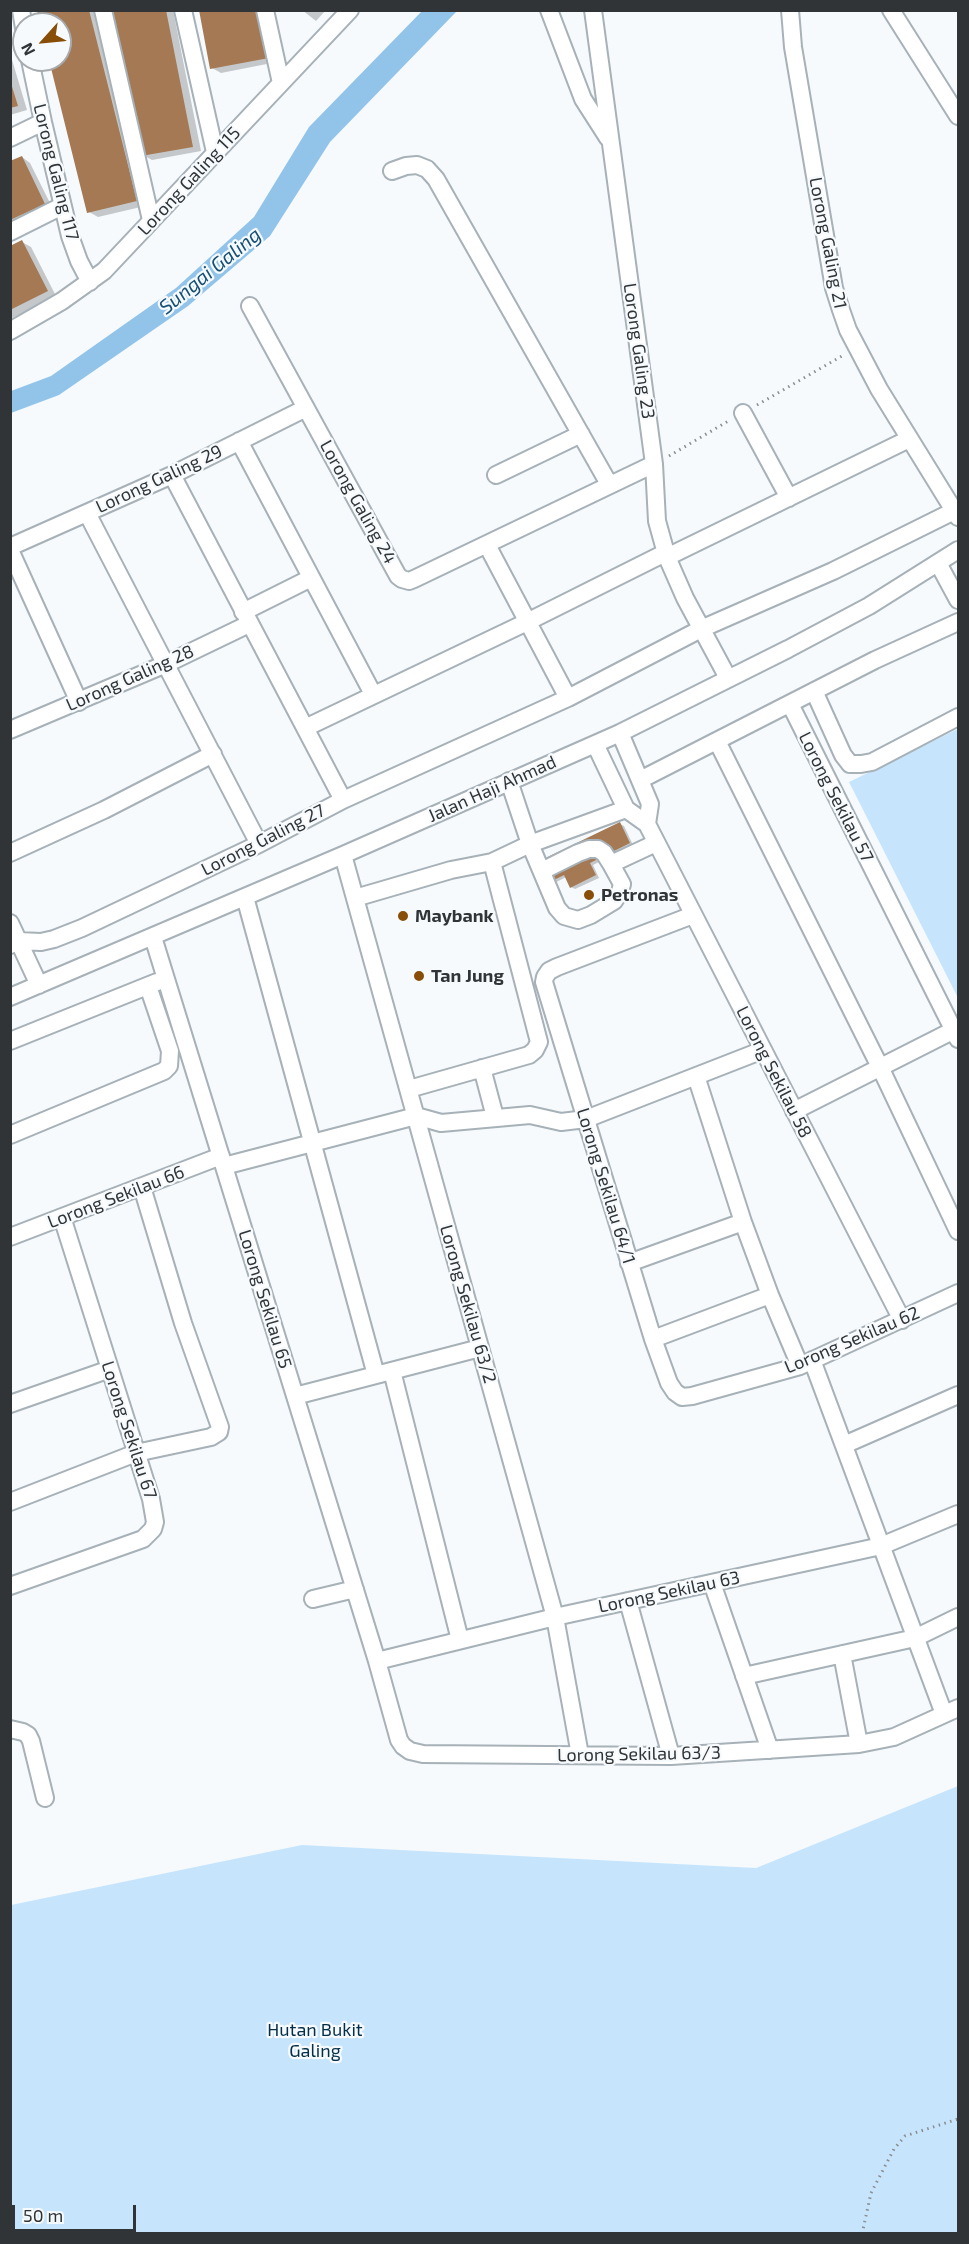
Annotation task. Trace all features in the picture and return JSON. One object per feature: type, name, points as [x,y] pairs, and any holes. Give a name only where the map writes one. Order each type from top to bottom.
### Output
[{"type":"street","points":[[104,10],[151,220]]},
{"type":"street","points":[[183,10],[215,152]]},
{"type":"street","points":[[265,10],[281,83]]},
{"type":"street","name":"Lorong Galing 115","points":[[10,331],[90,282],[123,252],[350,10]]},
{"type":"street","points":[[549,10],[583,99],[610,141]]},
{"type":"street","name":"Lorong Galing 23","points":[[593,10],[654,464],[657,521],[666,555],[701,629],[728,678]]},
{"type":"street","name":"Lorong Galing 21","points":[[789,10],[793,47],[834,288],[853,339],[879,389],[956,514]]},
{"type":"street","points":[[891,10],[952,91],[958,116]]},
{"type":"street","name":"Lorong Galing 117","points":[[33,72],[62,206],[79,261],[90,282]]},
{"type":"street","points":[[10,138],[43,122]]},
{"type":"street","points":[[392,171],[417,165],[427,169],[436,179],[609,484]]},
{"type":"street","points":[[10,232],[62,206]]},
{"type":"street","name":"Lorong Galing 24","points":[[250,306],[398,576],[402,579],[409,581],[414,579],[654,464]]},
{"type":"street","name":"Lorong Galing 29","points":[[10,548],[172,475],[306,408]]},
{"type":"street","points":[[743,413],[789,498]]},
{"type":"street","points":[[496,475],[581,434]]},
{"type":"street","points":[[305,728],[909,439]]},
{"type":"street","points":[[240,441],[373,694]]},
{"type":"street","name":"Lorong Galing 27","points":[[14,943],[41,942],[82,928],[259,844],[343,800],[172,475]]},
{"type":"street","points":[[87,513],[259,844]]},
{"type":"street","points":[[343,800],[568,698],[701,629],[956,514]]},
{"type":"street","points":[[487,545],[568,698]]},
{"type":"street","points":[[10,548],[79,702]]},
{"type":"street","name":"Jalan Haji Ahmad","points":[[10,997],[343,855],[620,733],[869,606],[958,550]]},
{"type":"street","points":[[938,563],[958,600]]},
{"type":"street","name":"Lorong Galing 28","points":[[10,730],[166,664],[311,578]]},
{"type":"street","points":[[640,780],[958,622]]},
{"type":"street","points":[[814,692],[843,755],[850,764],[872,762],[958,717]]},
{"type":"street","name":"Lorong Sekilau 57","points":[[790,704],[956,1035]]},
{"type":"street","name":"Lorong Sekilau 58","points":[[620,733],[650,804],[646,824]]},
{"type":"street","points":[[717,741],[880,1067],[958,1231]]},
{"type":"street","name":"Lorong Sekilau 58","points":[[595,744],[626,809],[646,824],[902,1320]]},
{"type":"street","points":[[10,853],[104,810],[213,754]]},
{"type":"street","points":[[509,781],[530,844],[557,908],[564,916],[578,920],[591,915],[614,902],[621,892],[622,884],[604,853],[598,849],[578,853],[542,871]]},
{"type":"street","points":[[355,898],[451,870],[492,862],[530,844],[626,809]]},
{"type":"street","points":[[611,864],[656,843]]},
{"type":"street","name":"Lorong Sekilau 63/2","points":[[343,855],[555,1617],[580,1755]]},
{"type":"street","points":[[408,1089],[529,1055],[535,1050],[538,1041],[492,862]]},
{"type":"street","points":[[245,897],[311,1144],[384,1373],[460,1640]]},
{"type":"street","name":"Lorong Sekilau 64/1","points":[[675,1392],[669,1383],[653,1339],[629,1263],[544,977],[557,967],[693,915]]},
{"type":"street","points":[[10,923],[14,943],[39,985]]},
{"type":"street","name":"Lorong Sekilau 65","points":[[153,937],[377,1660]]},
{"type":"street","points":[[10,1041],[166,979]]},
{"type":"street","points":[[10,1135],[164,1071],[169,1066],[170,1051],[148,986]]},
{"type":"street","points":[[794,1111],[880,1067],[956,1035]]},
{"type":"street","points":[[416,1116],[441,1123],[530,1115],[561,1122],[586,1119],[763,1050]]},
{"type":"street","points":[[482,1068],[495,1117]]},
{"type":"street","points":[[696,1076],[743,1222],[770,1295],[806,1363],[844,1445],[915,1638],[951,1711]]},
{"type":"street","name":"Lorong Sekilau 66","points":[[10,1237],[142,1186],[223,1161],[311,1144],[416,1116]]},
{"type":"street","points":[[10,1502],[136,1454],[211,1437],[219,1432],[220,1427],[183,1323],[142,1186]]},
{"type":"street","name":"Lorong Sekilau 67","points":[[10,1586],[143,1539],[153,1529],[155,1514],[62,1217]]},
{"type":"street","points":[[629,1263],[743,1222]]},
{"type":"street","name":"Lorong Sekilau 62","points":[[675,1392],[682,1397],[692,1396],[806,1363],[958,1293]]},
{"type":"street","points":[[653,1339],[770,1295]]},
{"type":"street","points":[[295,1396],[480,1348]]},
{"type":"street","points":[[10,1404],[110,1369]]},
{"type":"street","points":[[844,1445],[958,1395]]},
{"type":"street","name":"Lorong Sekilau 63","points":[[377,1660],[555,1617],[881,1546],[958,1514]]},
{"type":"street","points":[[712,1583],[770,1750]]},
{"type":"street","points":[[313,1599],[355,1589]]},
{"type":"street","points":[[628,1601],[670,1756]]},
{"type":"street","points":[[744,1676],[915,1638],[958,1617]]},
{"type":"street","points":[[842,1654],[859,1744]]},
{"type":"street","name":"Lorong Sekilau 63/3","points":[[377,1660],[399,1740],[410,1751],[423,1754],[670,1756],[859,1744],[894,1737],[951,1711]]},
{"type":"street","points":[[10,1729],[28,1735],[45,1798]]},
{"type":"path","points":[[862,2234],[872,2193],[894,2149],[905,2136],[958,2119]]},
{"type":"green space","points":[[958,729],[958,998],[849,782]]},
{"type":"green space","name":"Hutan Bukit Galing","points":[[958,1786],[958,2233],[11,2233],[11,1905],[302,1845],[756,1868]]},
{"type":"water","name":"Sungai Galing","points":[[423,10],[457,11],[330,142],[270,236],[188,306],[59,395],[11,413],[11,391],[51,376],[176,288],[254,217],[309,127]]},
{"type":"building","points":[[37,10],[89,10],[137,201],[87,213],[52,72],[72,72],[72,12],[37,12]]},
{"type":"building","points":[[112,10],[166,10],[193,147],[141,156]]},
{"type":"building","points":[[199,10],[260,10],[269,58],[210,69]]},
{"type":"building","points":[[10,80],[18,106],[10,108]]},
{"type":"building","points":[[22,156],[45,204],[10,220],[10,161]]},
{"type":"building","points":[[22,240],[48,291],[10,310],[10,246]]},
{"type":"building","points":[[620,822],[630,843],[590,863],[596,875],[570,888],[564,875],[540,887],[529,866]]},
{"type":"place","name":"Petronas","points":[[589,895]]},
{"type":"place","name":"Maybank","points":[[403,916]]},
{"type":"place","name":"Tan Jung","points":[[419,976]]}]
